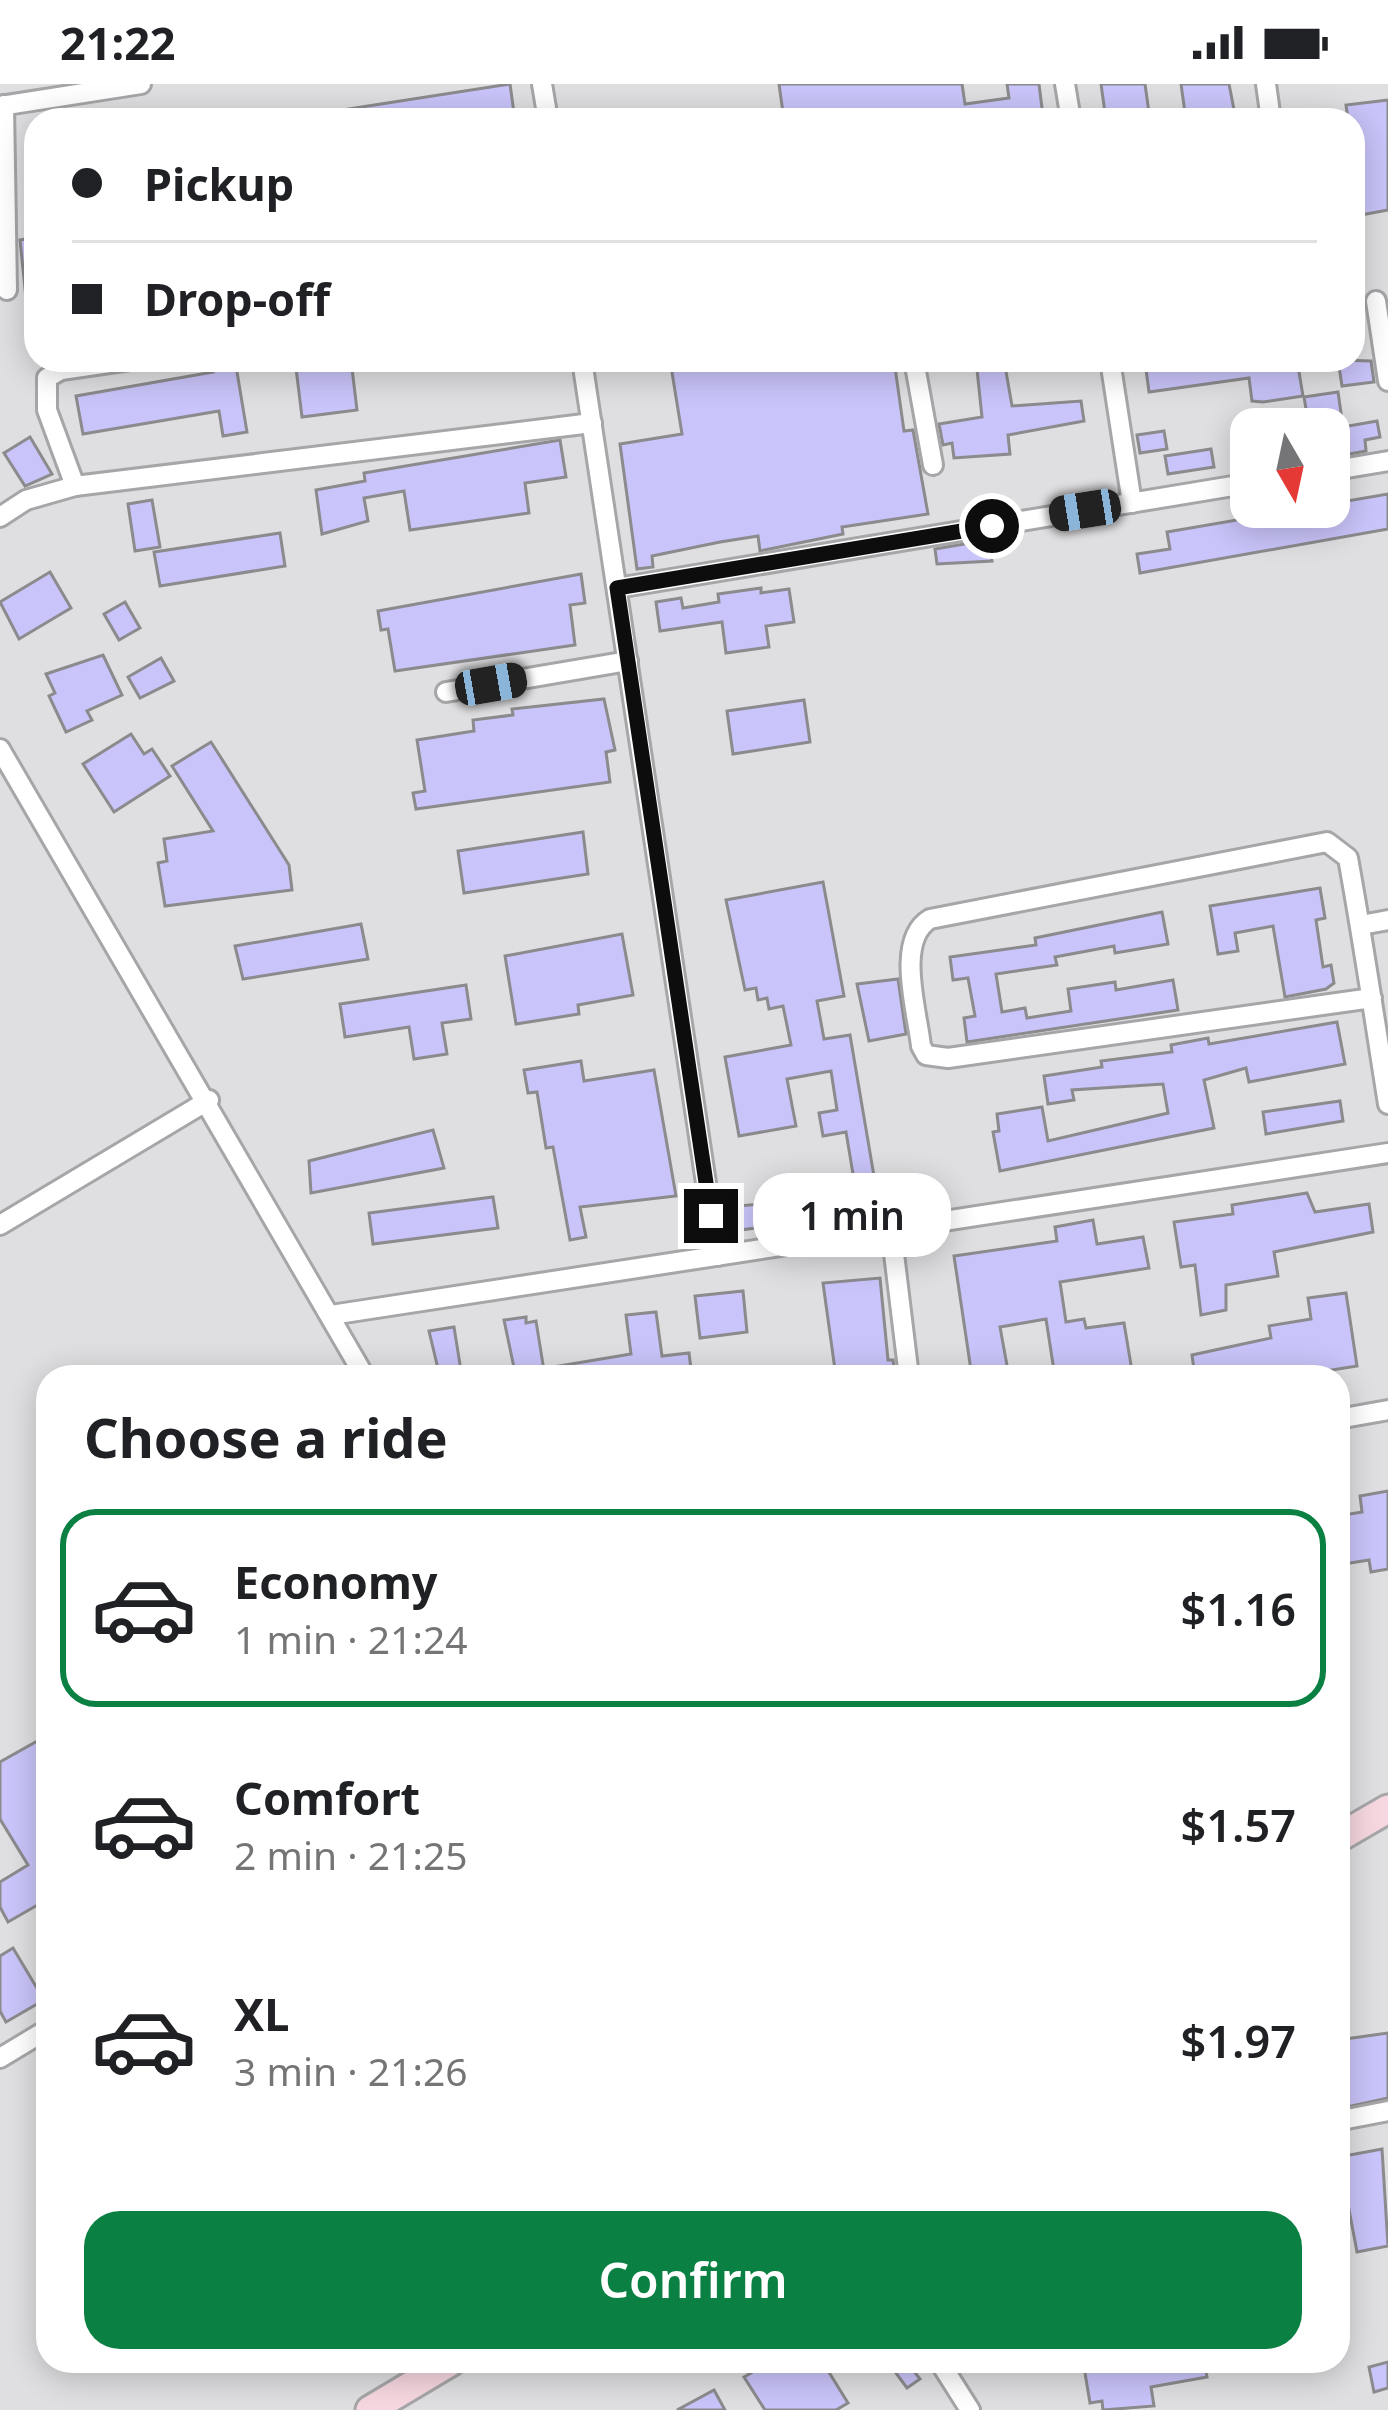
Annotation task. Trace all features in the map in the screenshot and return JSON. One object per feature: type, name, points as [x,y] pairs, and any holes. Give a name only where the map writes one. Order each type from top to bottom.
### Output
[{"type":"street","points":[[7,290],[2,105],[140,84]]},
{"type":"street","points":[[1376,301],[1388,381]]},
{"type":"street","points":[[58,372],[47,378],[46,410],[75,486]]},
{"type":"street","points":[[585,372],[717,1256]]},
{"type":"street","points":[[916,372],[933,465]]},
{"type":"street","points":[[1113,372],[1132,503]]},
{"type":"street","points":[[0,517],[26,500],[75,486],[592,423]]},
{"type":"street","points":[[1350,467],[1388,461]]},
{"type":"street","points":[[617,588],[1230,487]]},
{"type":"street","points":[[446,692],[628,661]]},
{"type":"street","points":[[0,749],[209,1100],[358,1365]]},
{"type":"street","points":[[1372,998],[948,1058],[926,1055],[921,1046],[910,944],[920,926],[931,919],[1327,842],[1348,858],[1384,1055],[1388,1104]]},
{"type":"street","points":[[1360,926],[1388,920]]},
{"type":"street","points":[[0,1225],[209,1100]]},
{"type":"street","points":[[331,1316],[1388,1153]]},
{"type":"street","points":[[891,1229],[908,1365]]},
{"type":"street","points":[[1350,1417],[1388,1410]]},
{"type":"street","points":[[1350,1831],[1388,1809]]},
{"type":"street","points":[[0,2058],[36,2036]]},
{"type":"street","points":[[1350,2118],[1388,2111]]},
{"type":"street","points":[[373,2409],[432,2373]]},
{"type":"street","points":[[947,2373],[970,2410]]},
{"type":"building","points":[[510,84],[513,108],[355,108]]},
{"type":"building","points":[[779,84],[962,84],[965,104],[1009,98],[1007,84],[1039,84],[1042,108],[782,108]]},
{"type":"building","points":[[1101,84],[1145,84],[1148,108],[1104,108]]},
{"type":"building","points":[[1181,84],[1229,84],[1234,108],[1184,108]]},
{"type":"building","points":[[1388,100],[1388,210],[1365,214],[1365,108],[1346,105]]},
{"type":"building","points":[[1365,361],[1371,361],[1374,382],[1342,386],[1340,372],[1365,372]]},
{"type":"building","points":[[237,372],[247,432],[223,436],[219,411],[83,434],[76,396]]},
{"type":"building","points":[[296,372],[352,372],[357,410],[302,417]]},
{"type":"building","points":[[672,372],[896,372],[904,431],[913,430],[928,514],[842,527],[843,534],[760,551],[758,536],[720,542],[652,556],[653,567],[637,569],[620,444],[682,434]]},
{"type":"building","points":[[977,372],[1006,372],[1012,406],[1081,401],[1084,421],[1008,435],[1010,454],[954,458],[952,443],[943,445],[939,424],[982,417]]},
{"type":"building","points":[[1146,372],[1299,372],[1303,396],[1252,401],[1249,378],[1149,392]]},
{"type":"building","points":[[1338,392],[1340,408],[1306,408],[1304,397]]},
{"type":"building","points":[[1377,421],[1380,437],[1365,440],[1366,451],[1350,454],[1350,426]]},
{"type":"building","points":[[1164,431],[1167,449],[1140,453],[1137,435]]},
{"type":"building","points":[[30,437],[52,474],[25,486],[4,453]]},
{"type":"building","points":[[560,440],[566,477],[525,483],[529,513],[410,530],[404,491],[364,498],[368,521],[322,534],[316,490],[365,481],[364,473]]},
{"type":"building","points":[[1211,449],[1214,467],[1168,474],[1165,456]]},
{"type":"building","points":[[1388,494],[1388,529],[1140,573],[1137,554],[1170,549],[1167,532],[1230,521],[1230,528],[1350,528],[1350,501]]},
{"type":"building","points":[[152,500],[160,547],[135,551],[128,504]]},
{"type":"building","points":[[280,533],[285,566],[160,586],[154,552]]},
{"type":"building","points":[[988,540],[992,561],[937,564],[935,549]]},
{"type":"building","points":[[50,572],[71,608],[19,639],[0,602]]},
{"type":"building","points":[[581,574],[585,603],[570,605],[575,645],[395,671],[388,629],[381,630],[378,611]]},
{"type":"building","points":[[761,588],[761,593],[789,589],[794,622],[766,626],[769,647],[726,653],[722,622],[660,631],[656,602],[681,598],[683,608],[719,602],[718,594]]},
{"type":"building","points":[[125,602],[140,628],[119,640],[104,614]]},
{"type":"building","points":[[103,655],[122,695],[87,711],[92,720],[66,732],[49,696],[55,693],[46,674]]},
{"type":"building","points":[[161,658],[174,681],[140,698],[128,677]]},
{"type":"building","points":[[604,699],[615,750],[606,752],[610,782],[416,809],[413,793],[425,791],[417,740],[474,731],[473,720],[513,715],[512,709]]},
{"type":"building","points":[[804,700],[810,742],[733,754],[727,711]]},
{"type":"building","points":[[131,734],[144,754],[152,749],[170,776],[114,812],[83,764]]},
{"type":"building","points":[[211,742],[289,865],[292,890],[165,906],[158,863],[167,861],[164,839],[213,831],[172,766]]},
{"type":"building","points":[[583,832],[588,874],[464,893],[458,851]]},
{"type":"building","points":[[823,882],[844,996],[817,1001],[824,1039],[850,1035],[875,1182],[855,1186],[846,1132],[823,1136],[819,1113],[837,1110],[831,1071],[787,1079],[796,1126],[739,1136],[725,1057],[791,1045],[783,1006],[769,1009],[767,998],[758,1000],[756,988],[745,990],[726,900]]},
{"type":"building","points":[[1320,888],[1325,918],[1316,920],[1323,967],[1331,965],[1334,983],[1326,989],[1285,997],[1273,926],[1235,933],[1238,951],[1218,954],[1210,906]]},
{"type":"building","points":[[1162,912],[1168,944],[1115,953],[1114,946],[1055,957],[1057,965],[996,974],[1002,1012],[1025,1008],[1027,1018],[1071,1011],[1068,989],[1115,982],[1116,990],[1173,980],[1178,1010],[967,1042],[964,1018],[975,1016],[968,978],[953,980],[950,957],[1036,945],[1035,938]]},
{"type":"building","points":[[361,924],[368,959],[243,979],[235,946]]},
{"type":"building","points":[[622,934],[633,995],[578,1005],[579,1014],[516,1024],[505,956]]},
{"type":"building","points":[[898,979],[906,1034],[869,1041],[857,984]]},
{"type":"building","points":[[466,985],[471,1019],[442,1023],[447,1054],[414,1059],[409,1027],[345,1037],[340,1004]]},
{"type":"building","points":[[1337,1022],[1345,1064],[1249,1082],[1246,1068],[1204,1080],[1214,1128],[1000,1171],[993,1132],[999,1131],[997,1114],[1042,1107],[1048,1141],[1168,1113],[1163,1084],[1072,1090],[1074,1100],[1048,1104],[1044,1076],[1102,1067],[1101,1061],[1172,1052],[1171,1045],[1208,1038],[1209,1044]]},
{"type":"building","points":[[581,1061],[584,1081],[654,1070],[676,1196],[580,1207],[586,1237],[570,1240],[553,1147],[546,1148],[537,1092],[528,1093],[524,1070]]},
{"type":"building","points":[[1340,1101],[1343,1121],[1266,1134],[1263,1112]]},
{"type":"building","points":[[433,1130],[444,1168],[311,1193],[309,1161]]},
{"type":"building","points":[[1307,1193],[1315,1212],[1369,1204],[1373,1232],[1274,1252],[1278,1276],[1226,1285],[1226,1310],[1201,1315],[1195,1265],[1181,1267],[1174,1222],[1233,1214],[1232,1205]]},
{"type":"building","points":[[493,1197],[498,1228],[373,1244],[369,1213]]},
{"type":"building","points":[[761,1204],[763,1227],[740,1230],[737,1206]]},
{"type":"building","points":[[1093,1220],[1097,1244],[1143,1237],[1149,1268],[1060,1282],[1066,1322],[1084,1319],[1086,1328],[1124,1323],[1131,1365],[1053,1365],[1046,1319],[1000,1327],[1007,1365],[970,1365],[954,1256],[1057,1241],[1055,1227]]},
{"type":"building","points":[[880,1278],[888,1360],[894,1365],[834,1365],[823,1283]]},
{"type":"building","points":[[743,1291],[747,1332],[700,1338],[695,1296]]},
{"type":"building","points":[[1346,1293],[1357,1366],[1193,1365],[1192,1355],[1271,1338],[1269,1326],[1311,1319],[1308,1298]]},
{"type":"building","points":[[656,1312],[662,1356],[689,1353],[690,1365],[565,1365],[631,1354],[626,1315]]},
{"type":"building","points":[[526,1317],[526,1323],[536,1321],[543,1365],[513,1365],[504,1320]]},
{"type":"building","points":[[454,1327],[460,1365],[437,1365],[429,1331]]},
{"type":"building","points":[[1388,1491],[1388,1569],[1371,1572],[1369,1560],[1350,1563],[1350,1514],[1362,1512],[1360,1496]]},
{"type":"building","points":[[36,1742],[36,1906],[8,1922],[0,1907],[0,1882],[28,1865],[0,1819],[0,1762]]},
{"type":"building","points":[[13,1948],[36,1987],[36,2005],[6,2022],[0,2011],[0,1956]]},
{"type":"building","points":[[1388,2033],[1388,2098],[1350,2106],[1350,2038]]},
{"type":"building","points":[[1382,2149],[1388,2246],[1357,2252],[1350,2215],[1350,2155]]},
{"type":"building","points":[[1388,2362],[1388,2388],[1374,2392],[1369,2367]]},
{"type":"building","points":[[751,2373],[829,2373],[848,2403],[836,2410],[765,2410],[744,2377]]},
{"type":"building","points":[[896,2373],[915,2373],[920,2379],[907,2388]]},
{"type":"building","points":[[1085,2373],[1206,2373],[1207,2377],[1151,2387],[1154,2406],[1103,2410],[1102,2401],[1090,2403]]},
{"type":"building","points":[[714,2390],[725,2410],[677,2410]]},
{"type":"route","points":[[711,1216],[617,588],[992,526]]}]
